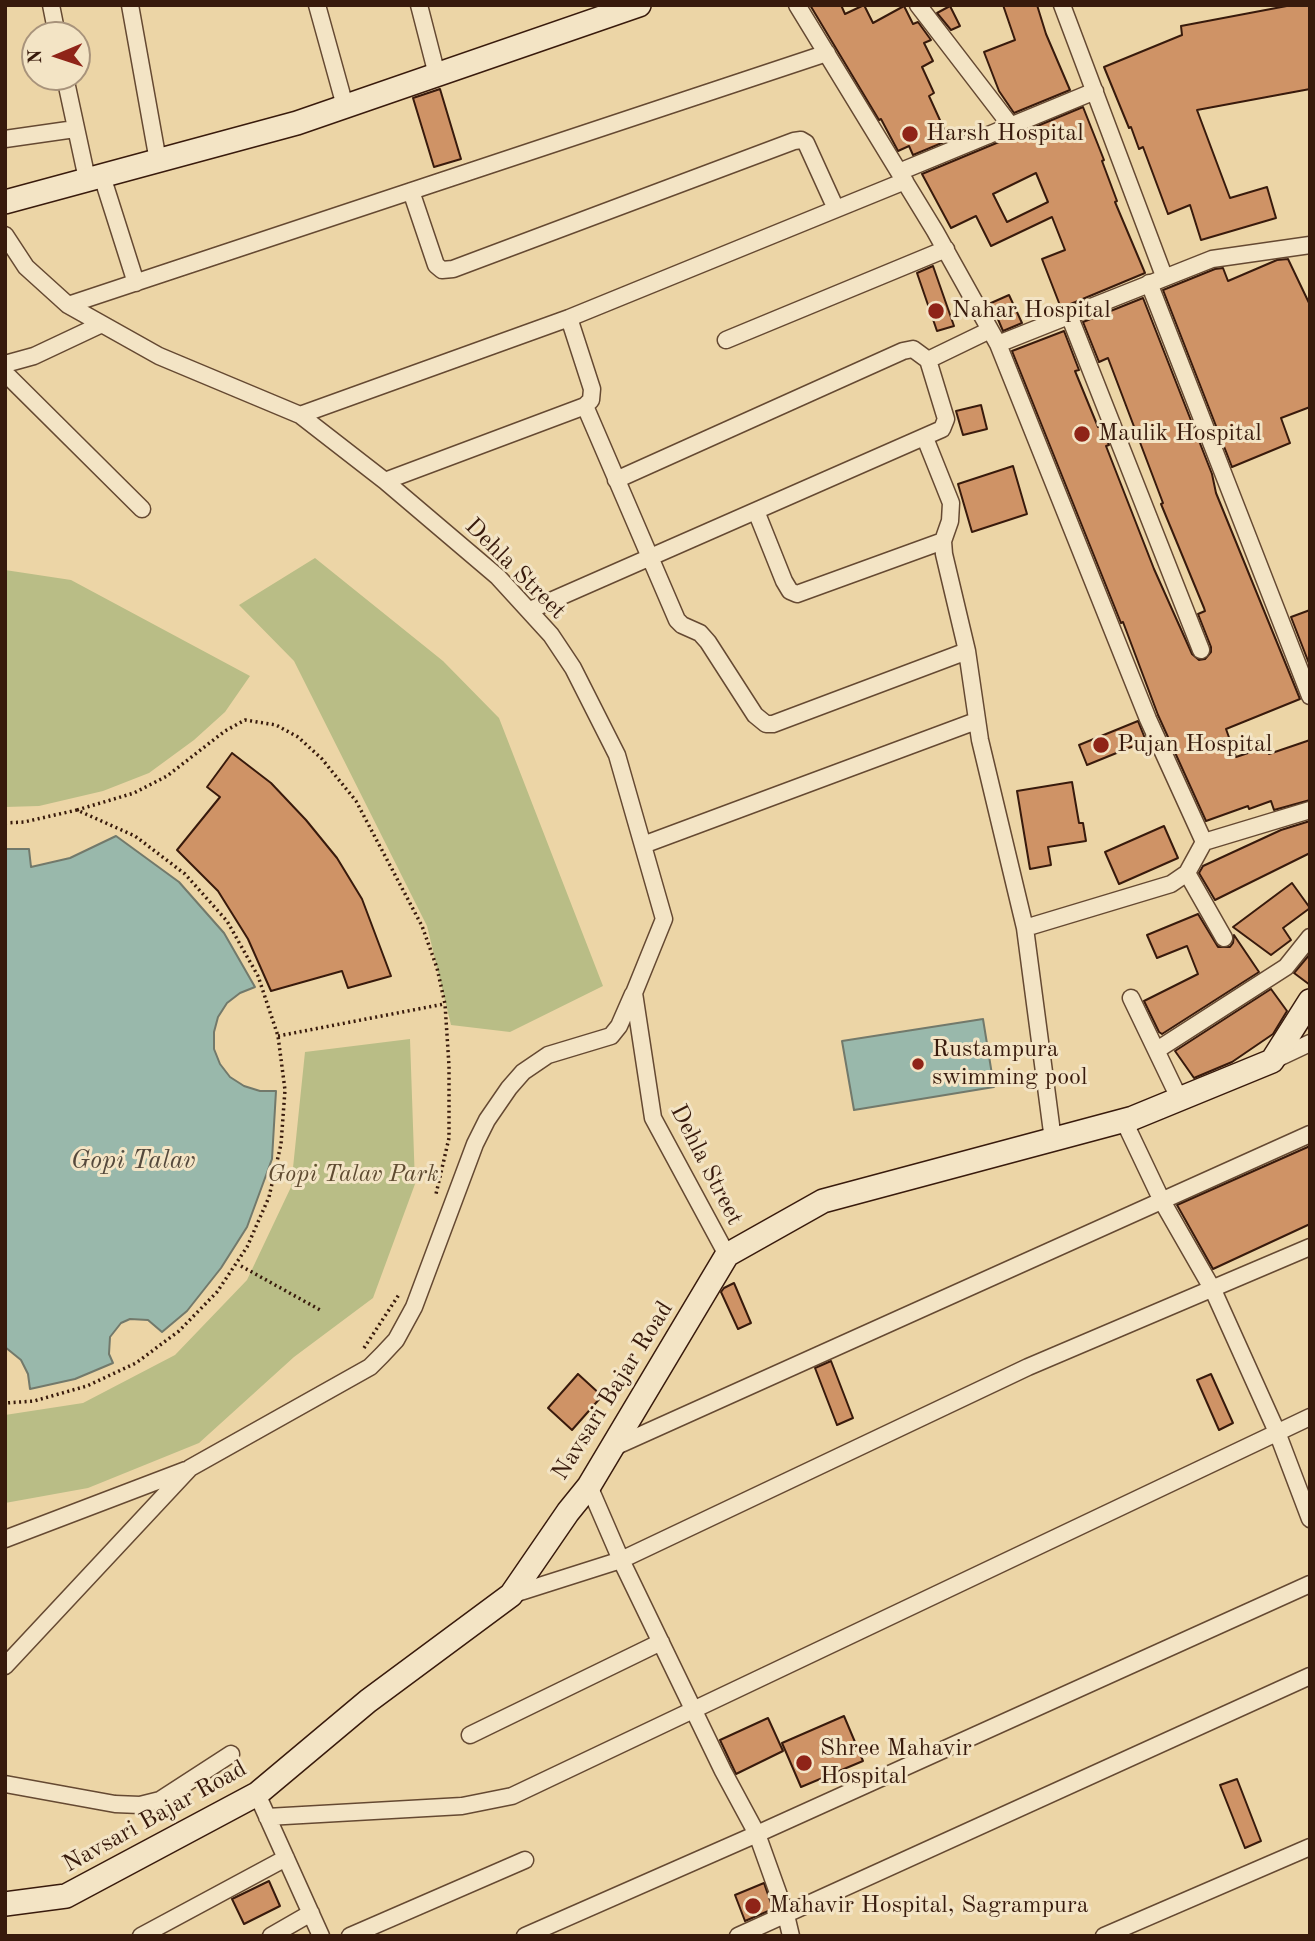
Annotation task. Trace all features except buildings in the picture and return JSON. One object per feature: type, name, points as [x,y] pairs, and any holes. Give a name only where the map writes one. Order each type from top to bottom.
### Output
[{"type":"main road","points":[[5,202],[297,123],[639,5]]},
{"type":"main road","points":[[1272,1061],[1310,1001]]},
{"type":"main road","name":"Navsari Bajar Road","points":[[5,1904],[66,1896],[257,1794],[368,1701],[512,1595],[568,1512],[589,1486],[727,1255],[823,1200],[1124,1121],[1272,1061]]},
{"type":"street","points":[[130,5],[158,161]]},
{"type":"street","points":[[317,5],[345,106]]},
{"type":"street","points":[[419,5],[438,75]]},
{"type":"street","points":[[918,5],[1011,126]]},
{"type":"street","points":[[1062,5],[1095,91],[1156,280],[1310,696]]},
{"type":"street","points":[[802,7],[946,249],[998,344],[1148,719],[1204,842]]},
{"type":"street","points":[[68,305],[827,53]]},
{"type":"street","points":[[68,91],[75,129],[136,283]]},
{"type":"street","points":[[300,415],[569,318],[835,209],[1011,126],[1095,91]]},
{"type":"street","points":[[5,139],[75,129]]},
{"type":"street","points":[[411,191],[436,265],[442,270],[453,270],[794,141],[801,140],[806,143],[835,209]]},
{"type":"street","name":"Dehla Street","points":[[5,235],[26,267],[68,305],[159,356],[300,415],[385,481],[498,578],[551,635],[573,668],[617,755],[664,919],[634,993],[653,1118],[727,1255]]},
{"type":"street","points":[[726,340],[946,249]]},
{"type":"street","points":[[998,344],[1212,259],[1308,249]]},
{"type":"street","points":[[1069,315],[1201,650]]},
{"type":"street","points":[[385,481],[584,406],[591,400],[592,389],[569,318]]},
{"type":"street","points":[[5,364],[34,356],[102,324]]},
{"type":"street","points":[[928,360],[989,330]]},
{"type":"street","points":[[530,610],[925,438],[942,429],[946,419],[928,360],[913,349],[903,351],[616,480]]},
{"type":"street","points":[[5,373],[142,509]]},
{"type":"street","points":[[584,406],[677,620],[700,633],[708,642],[755,715],[766,724],[774,724],[967,651]]},
{"type":"street","points":[[925,438],[951,503],[950,521],[943,541],[944,554],[967,651],[976,721],[1025,928],[1053,1140]]},
{"type":"street","points":[[756,511],[784,581],[790,591],[797,594],[943,541]]},
{"type":"street","points":[[643,845],[976,721]]},
{"type":"street","points":[[1025,928],[1171,884],[1187,873],[1204,842],[1310,810]]},
{"type":"street","points":[[1187,873],[1224,938]]},
{"type":"street","points":[[1157,1050],[1286,967],[1310,937]]},
{"type":"street","points":[[5,1539],[190,1468],[370,1367],[396,1340],[415,1307],[475,1144],[502,1099],[523,1072],[548,1055],[611,1036],[619,1026],[634,993]]},
{"type":"street","points":[[1130,998],[1179,1098]]},
{"type":"street","points":[[1272,1061],[1310,1043]]},
{"type":"street","points":[[1124,1121],[1162,1201],[1213,1290],[1276,1432],[1310,1519]]},
{"type":"street","points":[[612,1448],[1310,1134]]},
{"type":"street","points":[[512,1595],[621,1560],[1028,1367],[1310,1247]]},
{"type":"street","points":[[267,1817],[461,1806],[512,1796],[1310,1418]]},
{"type":"street","points":[[5,1666],[190,1468]]},
{"type":"street","points":[[589,1486],[621,1560],[757,1834],[791,1936]]},
{"type":"street","points":[[525,1936],[1310,1584]]},
{"type":"street","points":[[470,1735],[661,1642]]},
{"type":"street","points":[[738,1936],[1310,1676]]},
{"type":"street","points":[[5,1784],[115,1804],[140,1805],[160,1800],[231,1754]]},
{"type":"street","points":[[257,1794],[321,1936]]},
{"type":"street","points":[[1104,1936],[1310,1847]]},
{"type":"street","points":[[141,1936],[286,1858]]},
{"type":"street","points":[[350,1936],[525,1860]]},
{"type":"street","points":[[271,1936],[311,1913]]},
{"type":"path","points":[[5,823],[24,822],[77,810],[134,793],[167,776],[215,738],[245,720],[276,725],[298,737],[322,759],[356,801],[422,926],[437,968],[445,1004],[449,1066],[449,1138],[435,1203]]},
{"type":"path","points":[[5,1403],[34,1401],[87,1386],[136,1363],[179,1331],[217,1292],[247,1247],[269,1197],[281,1144],[285,1090],[278,1036],[258,976],[227,921],[185,874],[135,836],[77,810]]},
{"type":"path","points":[[278,1036],[445,1004]]},
{"type":"path","points":[[242,1266],[322,1311]]},
{"type":"path","points":[[364,1348],[405,1285]]},
{"type":"green space","points":[[315,558],[443,661],[499,718],[603,986],[510,1032],[451,1025],[427,926],[294,661],[239,605]]},
{"type":"green space","points":[[5,570],[71,580],[250,676],[225,712],[194,740],[149,773],[103,791],[39,806],[5,807]]},
{"type":"green space","name":"Gopi Talav Park","points":[[410,1039],[415,1184],[373,1298],[294,1357],[199,1443],[88,1488],[5,1503],[5,1415],[83,1403],[175,1355],[247,1280],[291,1187],[305,1052]]},
{"type":"water","name":"Gopi Talav","points":[[116,836],[179,882],[224,933],[255,987],[240,993],[227,1003],[218,1017],[214,1032],[214,1049],[220,1064],[230,1077],[244,1086],[260,1091],[276,1091],[272,1159],[247,1227],[221,1268],[187,1311],[162,1332],[148,1320],[130,1319],[121,1323],[110,1337],[109,1354],[113,1363],[75,1379],[30,1389],[28,1374],[21,1360],[5,1347],[5,849],[29,849],[31,867],[70,858]]},
{"type":"water","name":"Rustampura swimming pool","points":[[983,1019],[994,1087],[854,1110],[842,1041]]},
{"type":"place","name":"Harsh Hospital","points":[[910,134]]},
{"type":"place","name":"Nahar Hospital","points":[[936,311]]},
{"type":"place","name":"Maulik Hospital","points":[[1082,434]]},
{"type":"place","name":"Pujan Hospital","points":[[1101,745]]},
{"type":"place","name":"Rustampura swimming pool","points":[[918,1064]]},
{"type":"place","name":"Shree Mahavir Hospital","points":[[804,1763]]},
{"type":"place","name":"Mahavir Hospital, Sagrampura","points":[[753,1906]]}]
